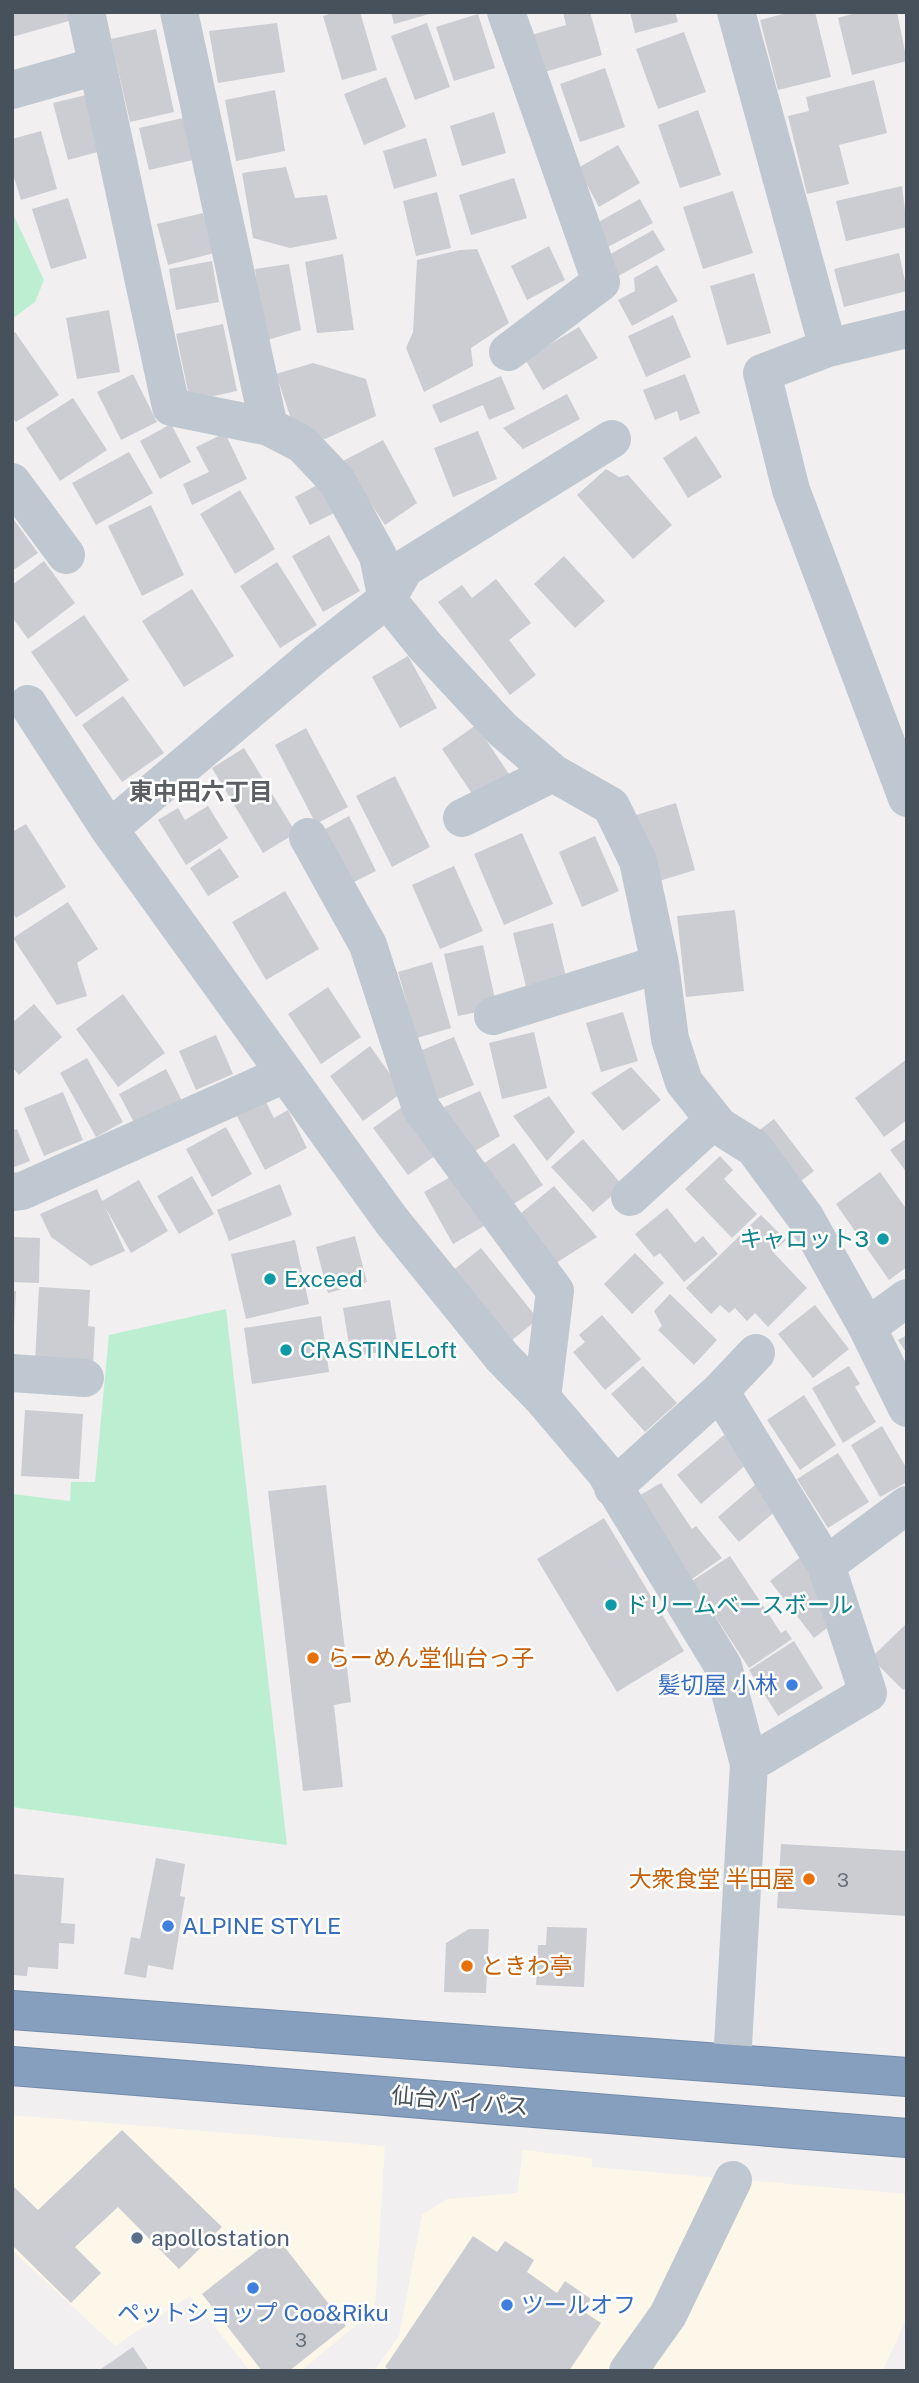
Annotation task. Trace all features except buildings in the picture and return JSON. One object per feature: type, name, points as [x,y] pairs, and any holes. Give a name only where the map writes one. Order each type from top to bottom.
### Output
[{"type":"highway","points":[[12,2010],[907,2077]]},
{"type":"highway","name":"仙台バイパス","points":[[12,2066],[907,2138]]},
{"type":"street","points":[[86,12],[171,407],[269,427],[302,444],[337,481],[378,556],[387,599],[425,646],[494,720],[553,773],[611,806],[638,861],[660,964],[670,1039],[684,1082],[714,1120],[754,1148],[805,1217],[867,1327],[907,1408]]},
{"type":"street","points":[[179,12],[269,427]]},
{"type":"street","points":[[506,12],[601,282],[508,352]]},
{"type":"street","points":[[736,12],[828,348]]},
{"type":"street","points":[[12,90],[97,66]]},
{"type":"street","points":[[907,329],[828,348],[762,373],[791,490],[907,798]]},
{"type":"street","points":[[109,830],[315,655],[387,599],[405,568],[612,439]]},
{"type":"street","points":[[12,482],[66,555]]},
{"type":"street","points":[[28,704],[109,830],[391,1220],[502,1357],[542,1398],[605,1472],[723,1666],[749,1764],[732,2063]]},
{"type":"street","points":[[462,818],[553,773]]},
{"type":"street","points":[[307,837],[368,945],[421,1108],[555,1291],[542,1398]]},
{"type":"street","points":[[493,1016],[660,964]]},
{"type":"street","points":[[12,1192],[34,1186],[285,1074]]},
{"type":"street","points":[[630,1197],[714,1120]]},
{"type":"street","points":[[867,1327],[907,1298]]},
{"type":"street","points":[[613,1488],[720,1391],[756,1353]]},
{"type":"street","points":[[12,1373],[85,1378]]},
{"type":"street","points":[[720,1391],[826,1565],[868,1693],[749,1764]]},
{"type":"street","points":[[826,1565],[907,1505]]},
{"type":"street","points":[[628,2371],[668,2315],[733,2180]]},
{"type":"shaded area","name":"apollostation","points":[[12,2115],[385,2146],[375,2309],[301,2371],[250,2371],[190,2296],[115,2346],[12,2250]]},
{"type":"shaded area","points":[[523,2150],[592,2158],[592,2167],[907,2194],[907,2317],[883,2371],[374,2371],[399,2336],[422,2215],[447,2199],[517,2193]]},
{"type":"green space","points":[[12,212],[44,280],[35,302],[12,319]]},
{"type":"green space","points":[[226,1309],[287,1845],[12,1807],[12,1494],[70,1501],[71,1482],[95,1482],[109,1335]]},
{"type":"place","name":"キャロット3","points":[[883,1239]]},
{"type":"place","name":"Exceed","points":[[270,1279]]},
{"type":"place","name":"CRASTINELoft","points":[[286,1350]]},
{"type":"place","name":"ドリームベースボール","points":[[611,1605]]},
{"type":"place","name":"らーめん堂仙台っ子","points":[[313,1658]]},
{"type":"place","name":"髪切屋 小林","points":[[792,1685]]},
{"type":"place","name":"大衆食堂 半田屋","points":[[809,1879]]},
{"type":"place","name":"ALPINE STYLE","points":[[168,1926]]},
{"type":"place","name":"ときわ亭","points":[[467,1966]]},
{"type":"place","name":"apollostation","points":[[137,2238]]},
{"type":"place","name":"ペットショップ Coo&Riku","points":[[253,2288]]},
{"type":"place","name":"ツールオフ","points":[[507,2305]]},
{"type":"district","name":"東中田六丁目","points":[[201,792]]}]
